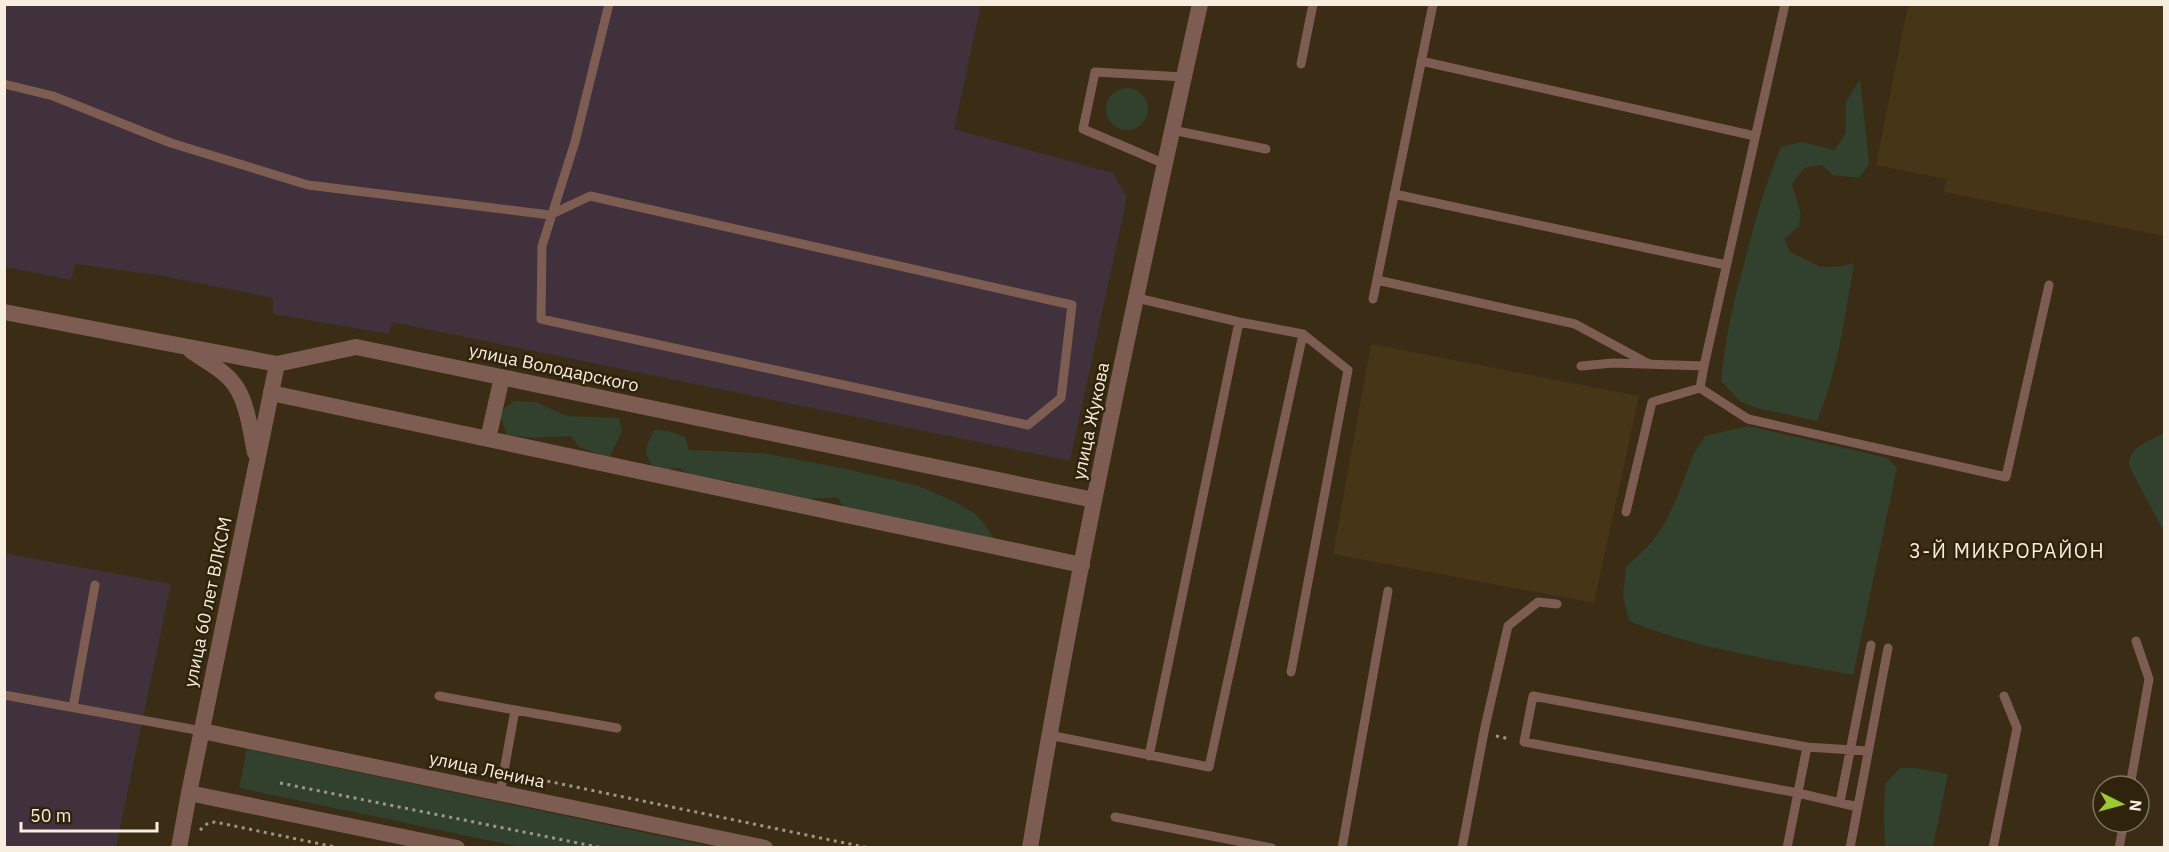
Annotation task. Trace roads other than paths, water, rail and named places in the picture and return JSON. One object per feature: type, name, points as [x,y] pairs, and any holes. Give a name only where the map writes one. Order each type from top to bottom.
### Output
[{"type":"street","name":"улица Жукова","points":[[1030,848],[1094,500],[1200,4]]},
{"type":"street","name":"улица Володарского","points":[[4,312],[277,364],[356,347],[1094,500]]},
{"type":"street","points":[[182,346],[219,369],[238,389],[247,416],[257,461]]},
{"type":"street","name":"улица 60 лет ВЛКСМ","points":[[179,848],[277,364]]},
{"type":"street","points":[[488,439],[502,377]]},
{"type":"street","points":[[271,393],[1082,565]]},
{"type":"street","name":"улица Ленина","points":[[202,731],[765,848]]},
{"type":"street","points":[[189,793],[457,848]]},
{"type":"lane","points":[[4,84],[53,96],[171,143],[308,185],[550,215],[590,196],[1072,305],[1061,398],[1028,424],[541,319],[542,246],[550,215],[575,142],[609,4]]},
{"type":"lane","points":[[1301,64],[1312,4]]},
{"type":"lane","points":[[1373,299],[1433,4]]},
{"type":"lane","points":[[1700,388],[1785,4]]},
{"type":"lane","points":[[1421,61],[1755,136]]},
{"type":"lane","points":[[1165,164],[1083,129],[1095,72],[1184,77]]},
{"type":"lane","points":[[1172,130],[1266,149]]},
{"type":"lane","points":[[1394,194],[1726,265]]},
{"type":"lane","points":[[1377,280],[1575,324],[1652,366]]},
{"type":"lane","points":[[1626,512],[1652,402],[1700,388],[1748,419],[2006,477],[2049,285]]},
{"type":"lane","points":[[1137,298],[1239,322],[1304,334],[1348,370],[1291,672]]},
{"type":"lane","points":[[1149,756],[1239,322]]},
{"type":"lane","points":[[1049,735],[1209,767],[1304,334]]},
{"type":"lane","points":[[1581,366],[1613,363],[1704,366]]},
{"type":"lane","points":[[73,707],[95,585]]},
{"type":"lane","points":[[1341,848],[1388,591]]},
{"type":"lane","points":[[1462,848],[1508,626],[1538,602],[1557,604]]},
{"type":"lane","points":[[2132,774],[2149,679],[2136,641]]},
{"type":"lane","points":[[1840,802],[1871,645]]},
{"type":"lane","points":[[1850,848],[1888,648]]},
{"type":"lane","points":[[4,695],[202,731]]},
{"type":"lane","points":[[439,696],[617,728]]},
{"type":"lane","points":[[1858,807],[1798,793],[1524,742],[1533,696],[1807,747],[1868,751]]},
{"type":"lane","points":[[1993,848],[2017,728],[2004,696]]},
{"type":"lane","points":[[501,793],[515,710]]},
{"type":"lane","points":[[1787,848],[1807,747]]},
{"type":"lane","points":[[1115,817],[1272,848]]},
{"type":"district","name":"3-Й МИКРОРАЙОН","points":[[2007,551]]}]
